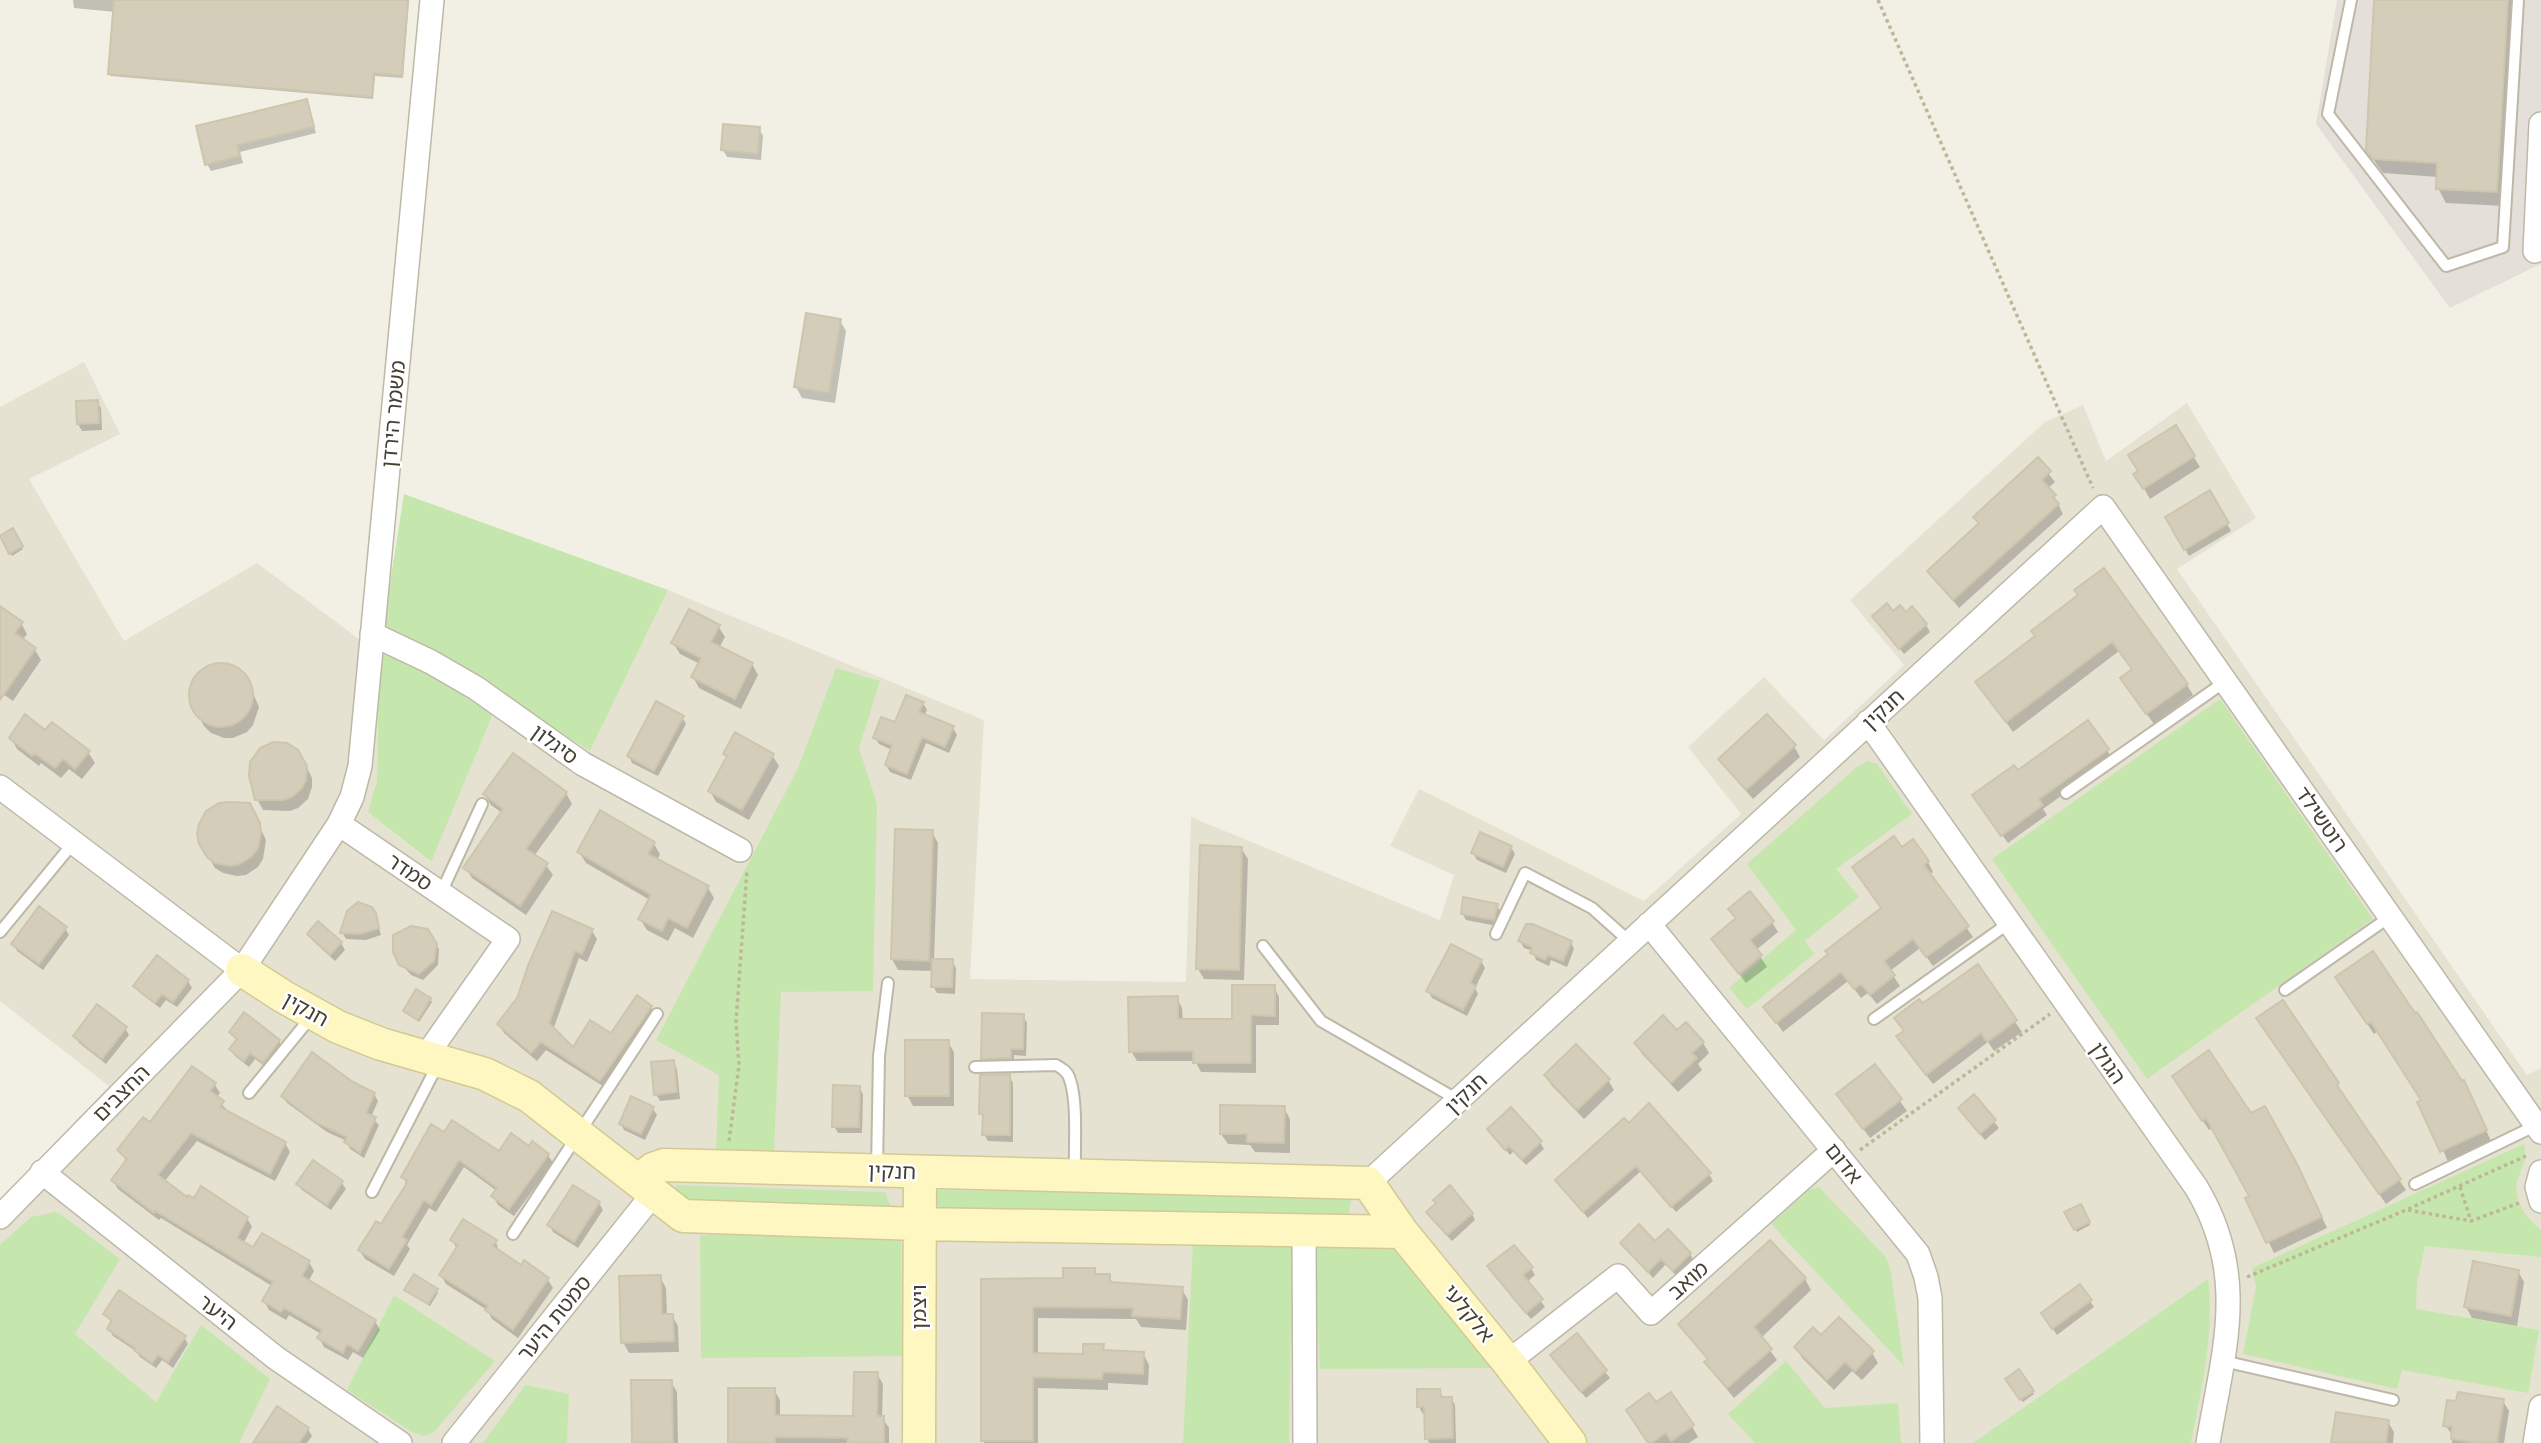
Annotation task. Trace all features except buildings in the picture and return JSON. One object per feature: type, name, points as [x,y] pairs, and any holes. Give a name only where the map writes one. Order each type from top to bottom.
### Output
[{"type":"street","name":"משמר הירדן","points":[[339,824],[352,797],[359,773],[432,0]]},
{"type":"street","points":[[2535,251],[2541,124]]},
{"type":"street","name":"רוטשילד","points":[[2103,507],[2539,1129]]},
{"type":"street","name":"חנקין","points":[[647,1186],[653,1169],[664,1165],[1368,1183],[2103,507]]},
{"type":"street","name":"סיגלון","points":[[372,634],[431,662],[476,688],[583,764],[740,850]]},
{"type":"street","name":"הגולן","points":[[1868,722],[2204,1201],[2221,1243],[2229,1285],[2229,1321],[2208,1443]]},
{"type":"street","name":"חנקין","points":[[0,787],[242,970],[314,1014],[360,1036],[485,1074],[529,1096],[683,1216],[918,1224],[1402,1231]]},
{"type":"street","points":[[242,970],[339,824]]},
{"type":"street","name":"סמדר","points":[[339,824],[508,939],[433,1058]]},
{"type":"street","name":"אדום","points":[[1649,925],[1911,1244],[1925,1270],[1930,1298],[1932,1443]]},
{"type":"street","name":"החצבים","points":[[0,1217],[242,970]]},
{"type":"street","name":"מואב","points":[[1508,1362],[1618,1276],[1651,1313],[1839,1156]]},
{"type":"street","points":[[2535,1163],[2540,1198]]},
{"type":"street","name":"היער","points":[[42,1172],[276,1358],[400,1443]]},
{"type":"street","name":"ויצמן","points":[[919,1172],[919,1443]]},
{"type":"street","name":"אלקלעי","points":[[1368,1183],[1402,1231],[1570,1443]]},
{"type":"street","name":"סמטת היער","points":[[454,1443],[647,1186]]},
{"type":"street","points":[[1304,1231],[1305,1443]]},
{"type":"street","points":[[2535,1443],[2541,1407]]},
{"type":"lane","points":[[2351,0],[2328,114],[2446,266],[2503,247],[2518,0]]},
{"type":"lane","points":[[2066,793],[2226,681]]},
{"type":"lane","points":[[441,893],[482,804]]},
{"type":"lane","points":[[0,932],[74,842]]},
{"type":"lane","points":[[1496,934],[1525,873],[1592,908],[1630,942]]},
{"type":"lane","points":[[2285,990],[2391,916]]},
{"type":"lane","points":[[1874,1019],[2009,923]]},
{"type":"lane","points":[[1263,946],[1321,1021],[1458,1100]]},
{"type":"lane","points":[[877,1171],[879,1056],[888,983]]},
{"type":"lane","points":[[249,1093],[314,1014]]},
{"type":"lane","points":[[513,1234],[657,1014]]},
{"type":"lane","points":[[372,1192],[433,1058]]},
{"type":"lane","points":[[975,1067],[1056,1065],[1064,1069],[1070,1079],[1073,1094],[1075,1176]]},
{"type":"lane","points":[[2416,1184],[2539,1129]]},
{"type":"lane","points":[[2222,1360],[2393,1400]]},
{"type":"path","points":[[1878,0],[2057,411],[2103,507]]},
{"type":"path","points":[[725,1167],[739,1065],[736,1022],[748,872],[740,850]]},
{"type":"path","points":[[1839,1156],[2066,1003]]},
{"type":"path","points":[[2229,1285],[2459,1186],[2535,1163]]},
{"type":"path","points":[[2459,1186],[2471,1221]]},
{"type":"path","points":[[2406,1210],[2471,1221],[2540,1198]]},
{"type":"shaded area","points":[[2337,0],[2541,0],[2541,264],[2450,308],[2316,124]]},
{"type":"shaded area","points":[[84,362],[120,434],[29,479],[124,641],[257,563],[379,654],[377,780],[368,812],[430,862],[500,697],[590,751],[668,590],[984,720],[970,979],[1186,982],[1191,817],[1440,920],[1454,875],[1390,846],[1419,789],[1644,901],[1741,814],[1688,747],[1764,677],[1824,740],[1904,665],[1850,600],[2045,422],[2083,405],[2106,461],[2187,403],[2256,518],[2177,569],[2527,1075],[2541,1068],[2541,1443],[0,1443],[0,1200],[109,1086],[0,1001],[0,407]]},
{"type":"green space","points":[[404,494],[668,590],[590,751],[500,697],[431,862],[368,812],[377,780],[379,654]]},
{"type":"green space","points":[[836,668],[880,681],[859,748],[877,804],[873,991],[781,992],[774,1152],[716,1150],[719,1075],[656,1040],[798,768]]},
{"type":"green space","points":[[2220,699],[2373,919],[2147,1079],[1992,859]]},
{"type":"green space","points":[[1868,761],[1877,764],[1912,814],[1836,869],[1859,897],[1805,941],[1814,954],[1747,1009],[1729,988],[1796,930],[1747,864],[1858,766]]},
{"type":"green space","points":[[2524,1144],[2525,1158],[2516,1192],[2525,1213],[2541,1230],[2541,1257],[2425,1246],[2417,1283],[2416,1309],[2539,1330],[2528,1393],[2402,1370],[2397,1389],[2243,1354],[2256,1287],[2252,1268]]},
{"type":"green space","points":[[675,1185],[885,1192],[894,1215],[684,1208]]},
{"type":"green space","points":[[1819,1187],[1885,1256],[1890,1267],[1904,1366],[1771,1224],[1809,1190]]},
{"type":"green space","points":[[932,1190],[1352,1196],[1347,1223],[931,1215]]},
{"type":"green space","points":[[55,1212],[120,1259],[75,1334],[156,1402],[201,1325],[270,1379],[239,1443],[0,1443],[0,1245],[31,1217]]},
{"type":"green space","points":[[901,1234],[902,1356],[701,1358],[700,1235]]},
{"type":"green space","points":[[1313,1238],[1391,1241],[1491,1368],[1320,1369]]},
{"type":"green space","points":[[1193,1243],[1292,1246],[1289,1443],[1183,1443]]},
{"type":"green space","points":[[2208,1279],[2208,1341],[2191,1443],[1973,1443]]},
{"type":"green space","points":[[394,1295],[495,1361],[434,1432],[424,1436],[412,1432],[347,1390]]},
{"type":"green space","points":[[1786,1361],[1825,1408],[1898,1403],[1901,1443],[1755,1443],[1728,1414]]},
{"type":"green space","points":[[525,1385],[569,1394],[567,1443],[483,1443]]}]
